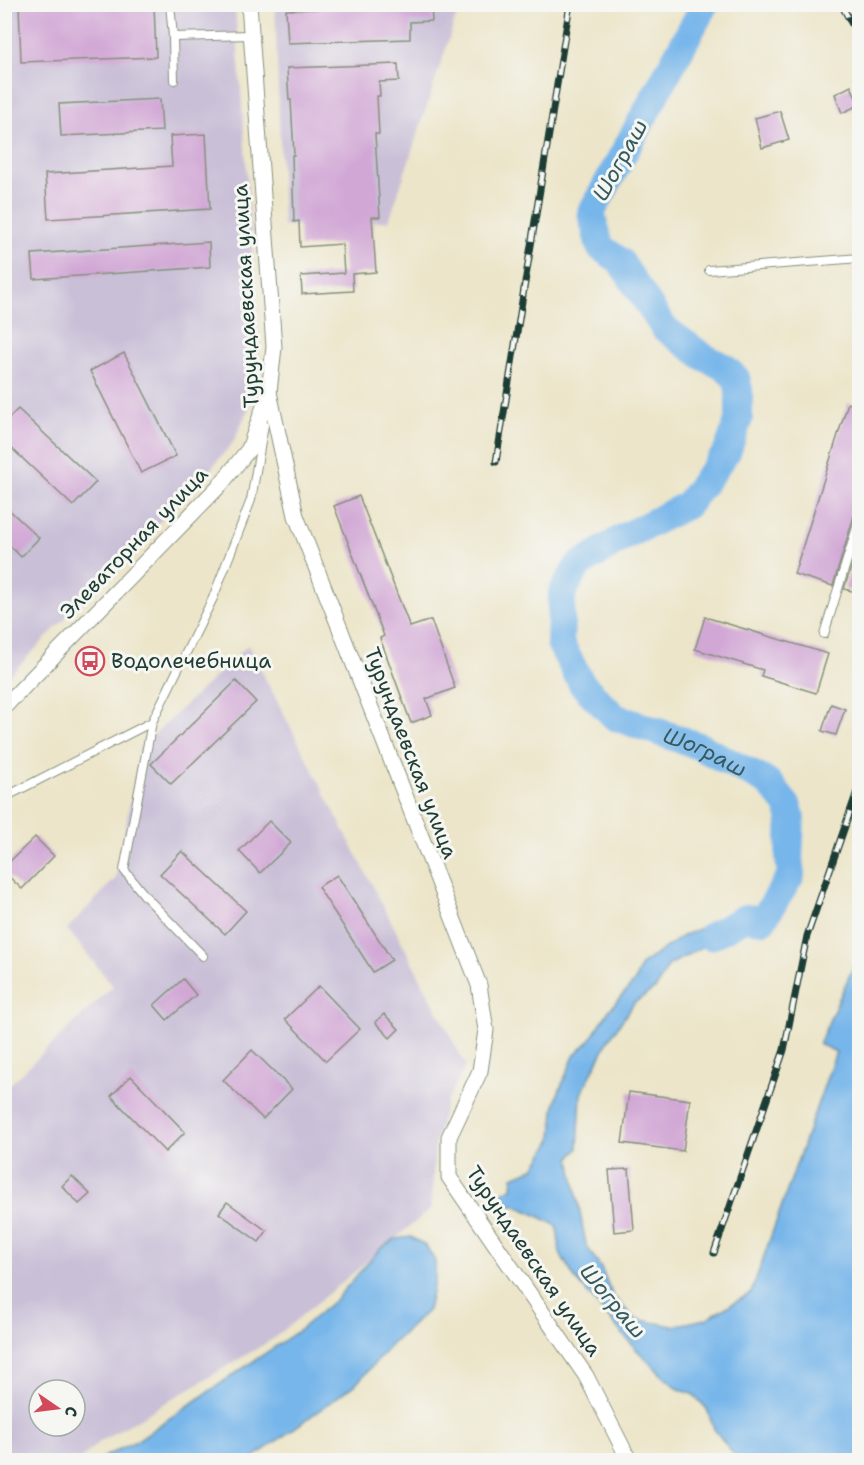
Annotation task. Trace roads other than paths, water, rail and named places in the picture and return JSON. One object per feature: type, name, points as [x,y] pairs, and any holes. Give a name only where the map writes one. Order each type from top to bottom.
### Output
[{"type":"street","name":"Турундаевская улица","points":[[249,4],[274,347],[269,392],[296,516],[479,985],[486,1030],[480,1071],[449,1137],[449,1177],[586,1376],[629,1461]]},
{"type":"street","name":"Элеваторная улица","points":[[4,707],[221,484],[249,449],[269,392]]},
{"type":"lane","points":[[170,4],[174,80]]},
{"type":"lane","points":[[173,37],[251,35]]},
{"type":"lane","points":[[709,270],[860,258]]},
{"type":"lane","points":[[203,956],[145,896],[124,870],[152,722],[213,598],[250,500],[269,392]]},
{"type":"lane","points":[[824,634],[860,518]]},
{"type":"lane","points":[[4,802],[12,794],[152,722]]},
{"type":"water","points":[[745,918],[730,932],[669,965],[656,988],[634,1003],[608,1041],[581,1094],[578,1149],[570,1158],[586,1245],[601,1268],[613,1296],[635,1319],[673,1326],[706,1319],[751,1293],[836,1052],[819,1044],[859,954],[859,1460],[738,1460],[714,1429],[707,1409],[694,1395],[677,1388],[663,1376],[634,1347],[574,1277],[560,1253],[557,1226],[515,1206],[488,1200],[512,1188],[513,1177],[534,1168],[552,1140],[554,1109],[574,1056],[590,1040],[610,1009],[635,981],[641,965],[684,935],[720,920]]},
{"type":"water","points":[[411,1237],[426,1246],[435,1261],[435,1278],[428,1310],[391,1345],[357,1383],[250,1460],[98,1460],[136,1441],[301,1329],[337,1298],[381,1248],[395,1239]]},
{"type":"waterway","name":"Шограш","points":[[705,4],[591,213],[600,247],[620,261],[664,328],[704,357],[724,367],[736,378],[739,390],[739,418],[727,452],[687,505],[622,538],[578,566],[562,593],[560,643],[582,684],[615,717],[699,746],[769,783],[787,805],[791,816],[789,858],[791,875],[763,920],[745,918],[711,936]]},
{"type":"railway","points":[[496,462],[570,4]]},
{"type":"railway","points":[[841,4],[860,39]]},
{"type":"railway","points":[[714,1253],[784,1050],[807,936],[860,783]]},
{"type":"place","name":"Водолечебница","points":[[90,661]]}]
